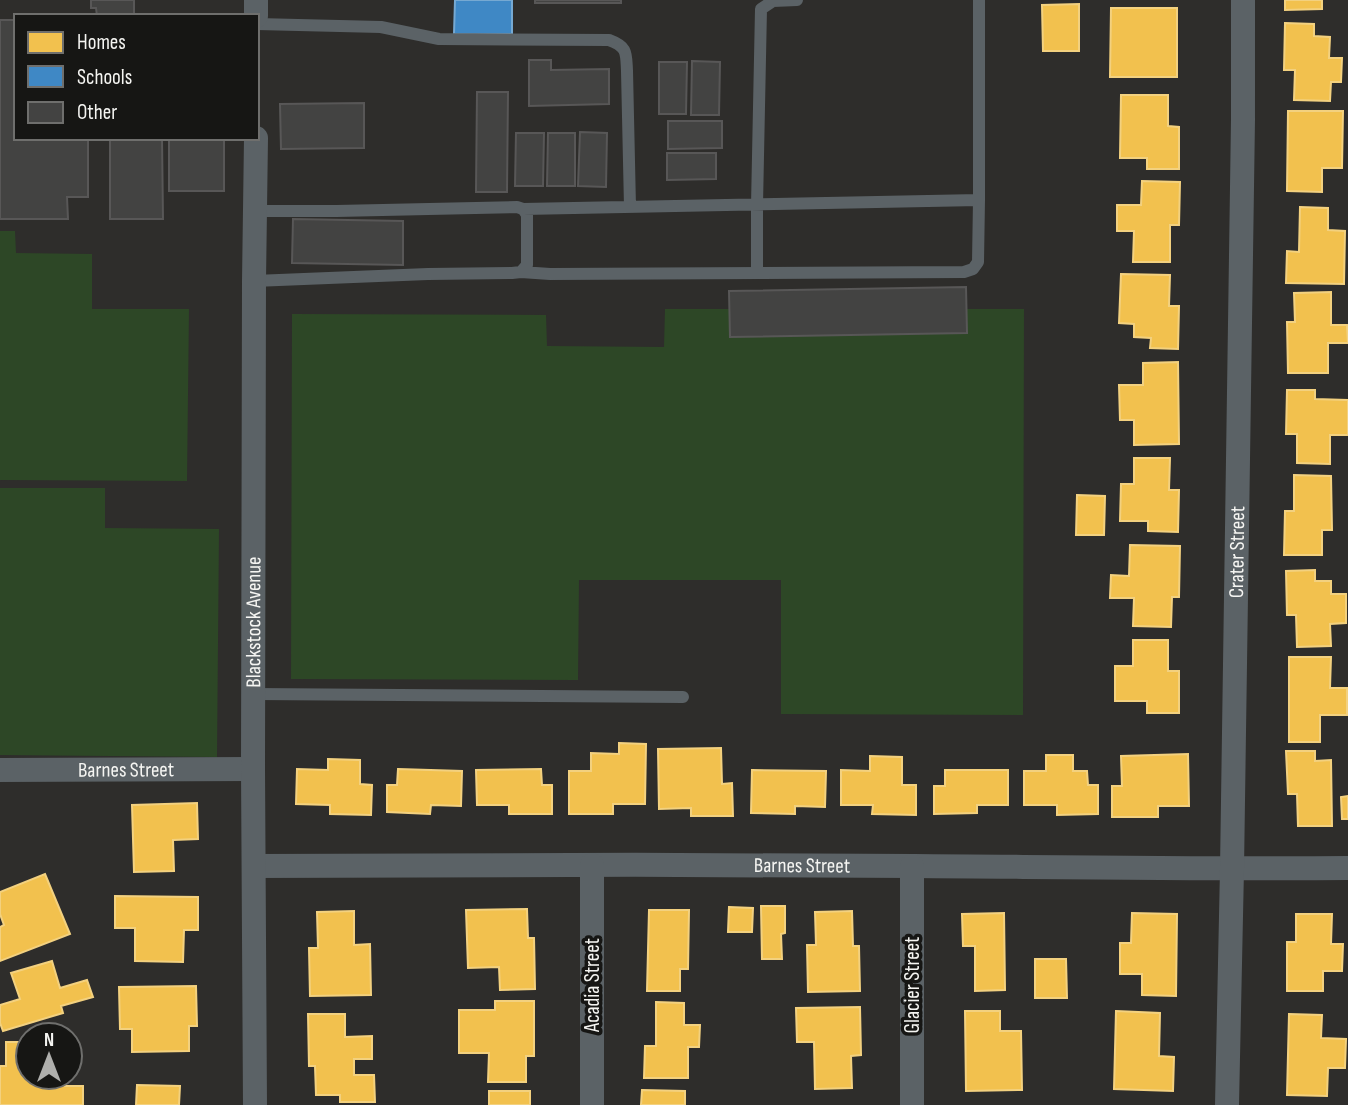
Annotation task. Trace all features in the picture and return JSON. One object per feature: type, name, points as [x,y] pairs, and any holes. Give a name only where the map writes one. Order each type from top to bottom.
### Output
[{"type":"street","name":"Crater Street","points":[[1227,1105],[1243,0]]},
{"type":"street","name":"Blackstock Avenue","points":[[255,1105],[253,694],[256,140]]},
{"type":"street","name":"Barnes Street","points":[[0,770],[253,769]]},
{"type":"street","name":"Acadia Street","points":[[592,865],[592,1105]]},
{"type":"street","name":"Barnes Street","points":[[254,866],[1348,868]]},
{"type":"street","name":"Glacier Street","points":[[912,866],[912,1105]]},
{"type":"lane","points":[[757,273],[761,9],[773,1],[797,0]]},
{"type":"lane","points":[[254,281],[521,272],[550,274],[973,270],[978,262],[979,0]]},
{"type":"lane","points":[[259,24],[381,27],[439,39],[609,40],[620,44],[626,54],[630,207]]},
{"type":"lane","points":[[256,211],[979,200]]},
{"type":"lane","points":[[521,272],[527,265],[527,215],[523,209]]},
{"type":"lane","points":[[253,694],[683,697]]},
{"type":"green space","points":[[0,231],[15,231],[16,253],[92,254],[92,309],[189,309],[187,481],[0,480]]},
{"type":"green space","points":[[665,309],[1024,309],[1023,715],[781,714],[781,580],[579,580],[578,680],[291,679],[292,314],[546,315],[547,346],[664,347]]},
{"type":"green space","points":[[0,488],[105,488],[105,528],[219,529],[217,757],[0,755]]},
{"type":"building: Homes","points":[[1285,0],[1322,0],[1322,9],[1285,10]]},
{"type":"building: Homes","points":[[1079,4],[1079,51],[1043,51],[1042,5]]},
{"type":"building: Homes","points":[[1111,8],[1177,8],[1177,77],[1110,77]]},
{"type":"building: Homes","points":[[1285,23],[1314,24],[1314,36],[1330,37],[1329,58],[1342,58],[1341,82],[1331,82],[1330,101],[1294,100],[1295,70],[1284,70]]},
{"type":"building: Homes","points":[[1121,95],[1168,95],[1168,126],[1179,127],[1179,169],[1147,169],[1147,158],[1120,158]]},
{"type":"building: Homes","points":[[1288,111],[1343,111],[1342,168],[1322,168],[1322,192],[1287,191]]},
{"type":"building: Homes","points":[[1142,181],[1180,182],[1179,225],[1170,225],[1170,262],[1133,262],[1134,231],[1117,231],[1117,205],[1141,205]]},
{"type":"building: Homes","points":[[1300,207],[1328,208],[1328,230],[1345,231],[1344,284],[1286,283],[1287,251],[1299,252]]},
{"type":"building: Homes","points":[[1121,274],[1170,275],[1169,306],[1179,306],[1178,349],[1150,348],[1151,338],[1134,337],[1134,324],[1119,323]]},
{"type":"building: Homes","points":[[1331,292],[1331,325],[1347,325],[1348,343],[1328,343],[1328,373],[1288,373],[1287,322],[1295,322],[1294,293]]},
{"type":"building: Homes","points":[[1178,362],[1179,444],[1134,445],[1134,420],[1120,420],[1119,385],[1143,385],[1143,363]]},
{"type":"building: Homes","points":[[1287,390],[1315,390],[1315,399],[1348,400],[1348,435],[1330,435],[1330,464],[1297,463],[1297,434],[1286,434]]},
{"type":"building: Homes","points":[[1134,458],[1170,458],[1169,490],[1179,490],[1178,532],[1148,531],[1148,521],[1120,521],[1121,484],[1134,484]]},
{"type":"building: Homes","points":[[1294,475],[1331,476],[1332,530],[1322,530],[1322,555],[1284,555],[1285,511],[1294,511]]},
{"type":"building: Homes","points":[[1077,495],[1105,496],[1104,535],[1076,535]]},
{"type":"building: Homes","points":[[1130,545],[1180,546],[1179,597],[1172,597],[1171,627],[1133,626],[1134,598],[1110,598],[1111,575],[1129,576]]},
{"type":"building: Homes","points":[[1315,570],[1315,581],[1331,581],[1331,594],[1346,594],[1346,623],[1330,624],[1331,646],[1297,647],[1296,615],[1287,615],[1286,571]]},
{"type":"building: Homes","points":[[1133,640],[1168,640],[1168,671],[1179,671],[1179,713],[1147,713],[1147,701],[1115,701],[1115,666],[1133,666]]},
{"type":"building: Homes","points":[[1289,657],[1331,657],[1330,688],[1347,688],[1347,715],[1320,715],[1320,742],[1289,742]]},
{"type":"building: Homes","points":[[619,743],[646,744],[645,804],[613,804],[613,814],[569,814],[569,771],[591,771],[591,753],[619,754]]},
{"type":"building: Homes","points":[[721,748],[722,784],[732,783],[733,816],[691,816],[691,808],[659,809],[658,749]]},
{"type":"building: Homes","points":[[1286,751],[1315,751],[1315,761],[1331,760],[1332,826],[1298,826],[1297,794],[1288,794]]},
{"type":"building: Homes","points":[[1188,754],[1189,806],[1158,806],[1158,817],[1112,817],[1112,786],[1122,786],[1121,756]]},
{"type":"building: Homes","points":[[1046,755],[1073,755],[1073,771],[1087,771],[1088,785],[1098,785],[1098,814],[1057,815],[1057,805],[1024,805],[1024,771],[1046,771]]},
{"type":"building: Homes","points":[[870,756],[902,757],[902,785],[916,785],[916,815],[872,814],[873,805],[841,805],[841,770],[870,771]]},
{"type":"building: Homes","points":[[328,759],[360,760],[360,784],[372,785],[371,815],[330,814],[330,805],[296,804],[297,769],[328,770]]},
{"type":"building: Homes","points":[[398,769],[462,771],[461,806],[431,805],[430,814],[387,812],[387,785],[397,785]]},
{"type":"building: Homes","points":[[541,769],[542,785],[552,785],[552,814],[509,814],[509,805],[477,805],[476,770]]},
{"type":"building: Homes","points":[[752,770],[826,771],[825,807],[795,806],[795,814],[751,813]]},
{"type":"building: Homes","points":[[945,770],[1008,770],[1008,805],[977,805],[977,813],[934,814],[934,786],[945,786]]},
{"type":"building: Homes","points":[[1348,796],[1348,819],[1342,819],[1341,797]]},
{"type":"building: Homes","points":[[197,803],[198,839],[173,840],[174,871],[134,872],[132,805]]},
{"type":"building: Homes","points":[[45,874],[70,934],[0,961],[0,927],[4,925],[0,914],[0,892]]},
{"type":"building: Homes","points":[[115,896],[198,897],[198,930],[184,930],[183,962],[135,961],[135,928],[115,928]]},
{"type":"building: Homes","points":[[761,906],[785,906],[785,933],[781,934],[782,959],[762,959]]},
{"type":"building: Homes","points":[[729,907],[753,908],[752,932],[728,932]]},
{"type":"building: Homes","points":[[527,909],[528,938],[534,938],[535,989],[500,990],[499,967],[468,968],[466,910]]},
{"type":"building: Homes","points":[[649,910],[689,910],[688,969],[680,969],[680,991],[647,991]]},
{"type":"building: Homes","points":[[354,911],[354,945],[370,944],[371,995],[310,996],[309,948],[318,948],[317,912]]},
{"type":"building: Homes","points":[[852,911],[853,946],[859,946],[860,991],[808,992],[807,945],[816,945],[815,912]]},
{"type":"building: Homes","points":[[1004,913],[1005,990],[975,991],[975,946],[963,946],[962,914]]},
{"type":"building: Homes","points":[[1132,913],[1177,914],[1176,996],[1142,995],[1142,974],[1120,974],[1120,943],[1131,943]]},
{"type":"building: Homes","points":[[1296,914],[1332,914],[1331,944],[1343,944],[1342,971],[1323,971],[1323,991],[1287,991],[1287,942],[1296,942]]},
{"type":"building: Homes","points":[[1035,959],[1066,959],[1067,998],[1035,998]]},
{"type":"building: Homes","points":[[52,961],[60,988],[87,980],[93,997],[61,1006],[63,1013],[36,1021],[14,1021],[14,1028],[3,1031],[0,1005],[20,999],[11,973]]},
{"type":"building: Homes","points":[[196,986],[197,1026],[189,1026],[189,1051],[132,1052],[132,1029],[120,1029],[119,987]]},
{"type":"building: Homes","points":[[495,1001],[534,1001],[534,1056],[526,1056],[526,1082],[488,1082],[489,1053],[459,1053],[459,1010],[495,1010]]},
{"type":"building: Homes","points":[[656,1002],[684,1003],[684,1025],[700,1025],[699,1047],[688,1047],[688,1078],[644,1078],[645,1046],[656,1046]]},
{"type":"building: Homes","points":[[860,1007],[861,1055],[851,1056],[852,1088],[815,1089],[814,1042],[797,1042],[796,1008]]},
{"type":"building: Homes","points":[[965,1011],[1000,1011],[1000,1031],[1021,1031],[1022,1090],[966,1091]]},
{"type":"building: Homes","points":[[1116,1011],[1160,1013],[1159,1056],[1174,1057],[1173,1091],[1114,1089]]},
{"type":"building: Homes","points":[[308,1014],[345,1014],[345,1037],[372,1036],[372,1059],[354,1059],[354,1075],[374,1075],[375,1102],[340,1102],[340,1095],[316,1095],[315,1066],[309,1066]]},
{"type":"building: Homes","points":[[1289,1014],[1322,1015],[1321,1038],[1346,1039],[1345,1068],[1328,1068],[1327,1096],[1287,1095]]},
{"type":"building: Homes","points":[[6,1042],[14,1042],[14,1091],[83,1091],[83,1105],[0,1105],[0,1066],[6,1066]]},
{"type":"building: Homes","points":[[137,1085],[180,1086],[179,1105],[136,1105]]},
{"type":"building: Homes","points":[[642,1090],[685,1091],[685,1105],[641,1105]]},
{"type":"building: Homes","points":[[489,1091],[530,1091],[530,1105],[489,1105]]},
{"type":"building: Schools","points":[[455,0],[512,0],[512,34],[454,34]]},
{"type":"building: Other","points":[[91,0],[134,0],[134,14],[97,14],[96,8],[91,8]]},
{"type":"building: Other","points":[[535,0],[621,0],[621,3],[535,3]]},
{"type":"building: Other","points":[[0,20],[14,20],[14,140],[88,140],[88,197],[67,197],[68,219],[0,219]]},
{"type":"building: Other","points":[[529,60],[551,60],[551,70],[609,69],[609,104],[529,106]]},
{"type":"building: Other","points":[[692,61],[720,62],[719,115],[691,115]]},
{"type":"building: Other","points":[[659,62],[687,62],[686,114],[659,114]]},
{"type":"building: Other","points":[[477,92],[508,92],[507,192],[476,192]]},
{"type":"building: Other","points":[[364,103],[364,148],[281,149],[280,104]]},
{"type":"building: Other","points":[[668,121],[722,121],[722,148],[668,149]]},
{"type":"building: Other","points":[[580,132],[607,133],[606,187],[578,186]]},
{"type":"building: Other","points":[[516,133],[544,133],[543,186],[515,186]]},
{"type":"building: Other","points":[[548,133],[575,133],[575,186],[547,186]]},
{"type":"building: Other","points":[[110,140],[162,140],[163,219],[110,219]]},
{"type":"building: Other","points":[[169,140],[224,140],[224,191],[169,191]]},
{"type":"building: Other","points":[[667,153],[716,153],[716,179],[667,180]]},
{"type":"building: Other","points":[[293,219],[403,221],[403,265],[292,263]]},
{"type":"building: Other","points":[[966,287],[967,333],[730,337],[729,291]]}]
